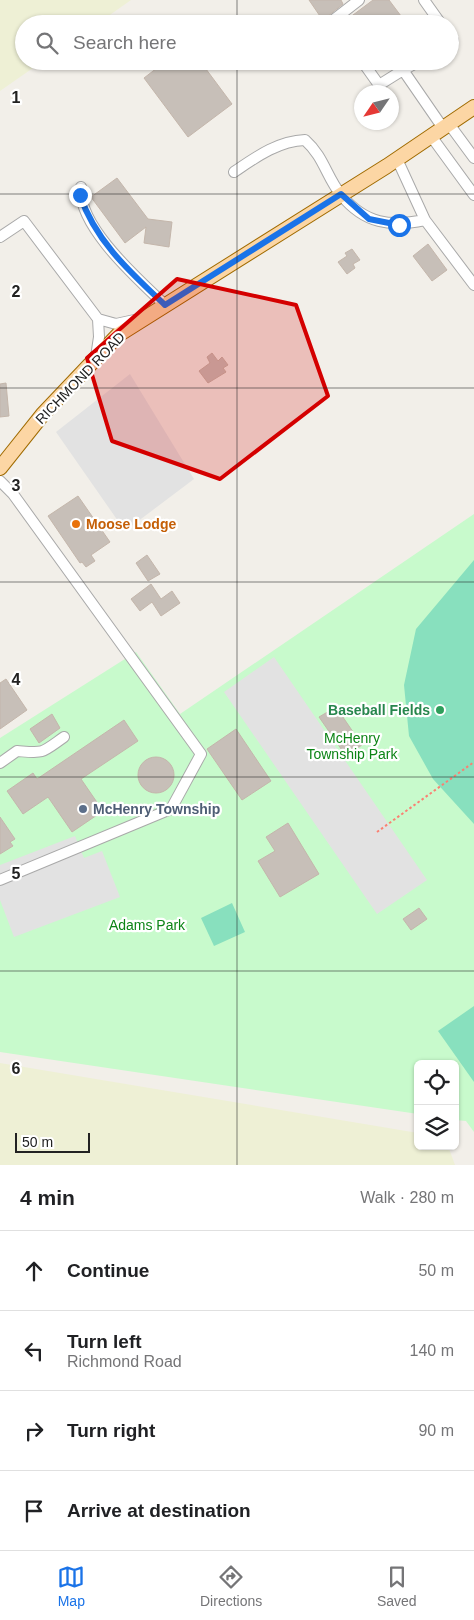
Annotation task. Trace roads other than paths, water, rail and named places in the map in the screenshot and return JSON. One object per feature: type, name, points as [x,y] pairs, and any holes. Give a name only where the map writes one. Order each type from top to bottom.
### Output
[{"type":"main road","name":"RICHMOND ROAD","points":[[0,468],[43,414],[118,335],[397,159],[474,107]]},
{"type":"street","points":[[340,15],[359,0]]},
{"type":"street","points":[[424,0],[435,15]]},
{"type":"street","points":[[368,70],[379,85],[403,70],[446,126],[474,158]]},
{"type":"street","points":[[431,136],[474,195]]},
{"type":"street","points":[[234,172],[261,153],[292,140],[305,140],[317,151],[341,194],[369,219],[399,225],[425,220]]},
{"type":"street","points":[[397,159],[425,220],[474,285]]},
{"type":"street","points":[[81,187],[80,195],[85,209],[102,239],[121,263],[165,305]]},
{"type":"street","points":[[0,238],[24,221],[98,320],[99,337],[96,357]]},
{"type":"street","points":[[98,320],[116,324],[145,318]]},
{"type":"street","points":[[0,481],[13,494],[201,754],[171,809],[0,880]]},
{"type":"street","points":[[0,763],[17,751],[34,754],[43,752],[64,737]]},
{"type":"place","name":"Moose Lodge","points":[[76,524]]},
{"type":"place","name":"Baseball Fields","points":[[440,710]]},
{"type":"place","name":"McHenry Township","points":[[83,809]]},
{"type":"park label","name":"McHenry Township Park","points":[[352,746]]},
{"type":"park label","name":"Adams Park","points":[[147,925]]}]
